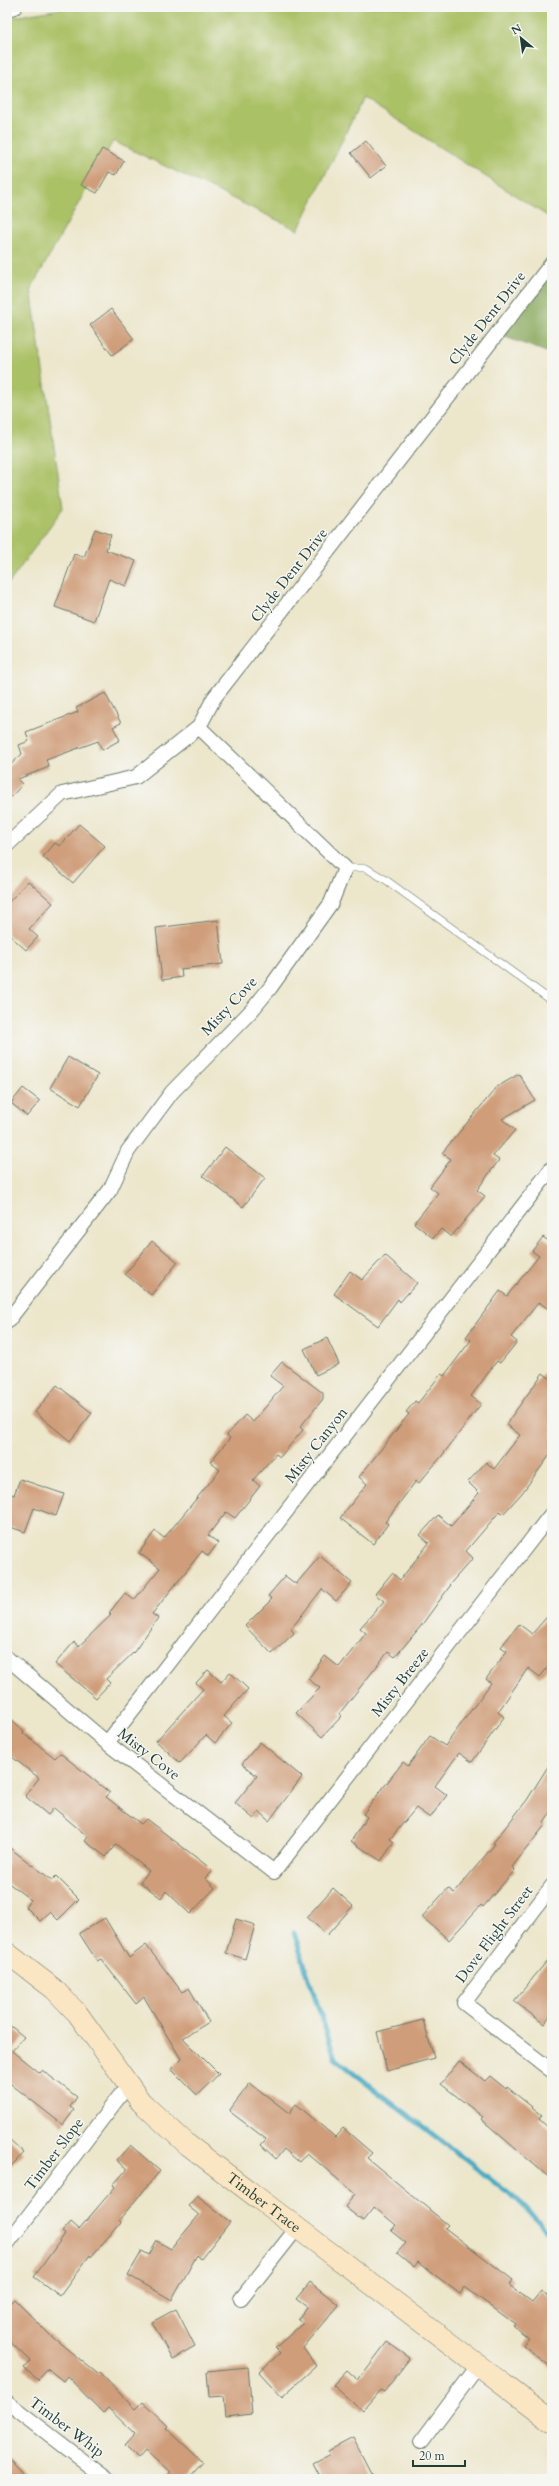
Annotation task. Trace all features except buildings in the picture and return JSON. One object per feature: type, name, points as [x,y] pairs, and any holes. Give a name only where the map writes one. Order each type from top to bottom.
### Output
[{"type":"street","points":[[7,8],[15,7]]},
{"type":"street","name":"Clyde Dent Drive","points":[[7,845],[62,794],[136,777],[199,727],[214,698],[552,263]]},
{"type":"street","points":[[199,727],[345,868]]},
{"type":"street","name":"Misty Cove","points":[[7,1322],[110,1190],[128,1151],[172,1092],[252,1010],[270,988],[331,903],[345,868]]},
{"type":"street","name":"Misty Canyon","points":[[107,1743],[552,1168]]},
{"type":"street","name":"Misty Breeze","points":[[274,1872],[552,1513]]},
{"type":"street","name":"Misty Cove","points":[[7,1658],[107,1743],[274,1872]]},
{"type":"street","name":"Dove Flight Street","points":[[552,1886],[464,2003],[552,2071]]},
{"type":"street","name":"Timber Trace","points":[[7,1953],[54,1990],[78,2014],[141,2102],[188,2146],[552,2421]]},
{"type":"street","name":"Timber Slope","points":[[8,2241],[128,2085]]},
{"type":"street","points":[[241,2300],[297,2228]]},
{"type":"street","points":[[421,2442],[478,2366]]},
{"type":"street","name":"Timber Whip","points":[[7,2402],[107,2479]]},
{"type":"lane","points":[[345,868],[366,868],[386,880],[552,1001]]},
{"type":"green space","points":[[72,7],[552,7],[552,219],[363,98],[298,230],[113,141],[31,289],[63,508],[7,586],[7,18]]},
{"type":"green space","points":[[552,263],[552,354],[497,334]]},
{"type":"waterway","points":[[294,1933],[335,2058],[522,2204],[552,2236]]}]
